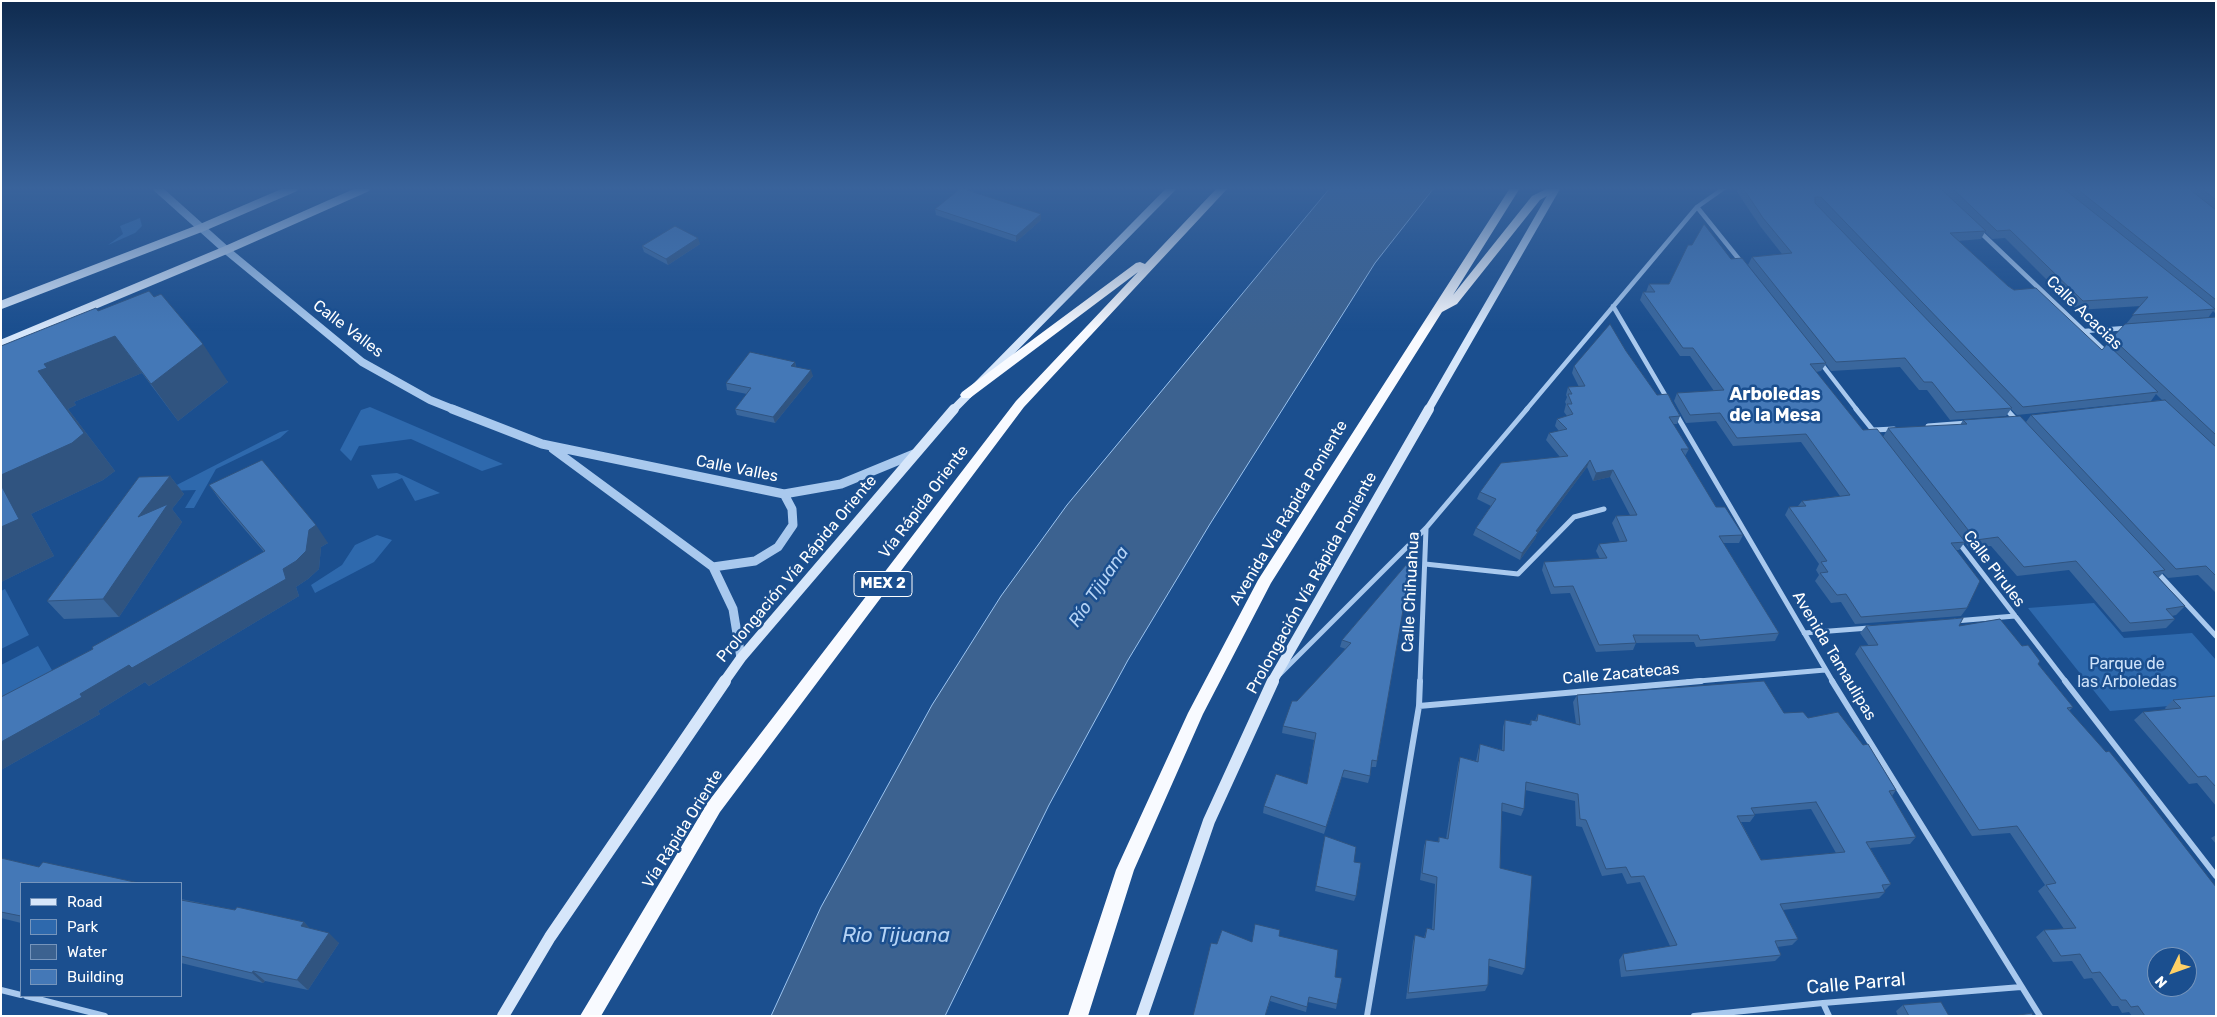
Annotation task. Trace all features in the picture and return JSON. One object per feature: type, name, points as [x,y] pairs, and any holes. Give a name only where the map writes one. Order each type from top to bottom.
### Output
[{"type":"highway","name":"Vía Rápida Oriente","points":[[590,1016],[714,808],[1020,404],[1176,235]]},
{"type":"highway","name":"Avenida Vía Rápida Poniente","points":[[1078,1016],[1125,870],[1196,713],[1265,580],[1484,235]]},
{"type":"highway","points":[[1436,310],[1453,302],[1506,235]]},
{"type":"highway","points":[[966,395],[1169,243]]},
{"type":"main road","points":[[1,305],[182,235]]},
{"type":"main road","points":[[1,344],[259,235]]},
{"type":"main road","name":"Prolongación Vía Rápida Oriente","points":[[503,1016],[550,937],[741,658],[966,395],[1125,235]]},
{"type":"main road","name":"Prolongación Vía Rápida Poniente","points":[[1142,1016],[1210,821],[1271,684],[1529,235]]},
{"type":"street","name":"Calle Valles","points":[[209,235],[362,362],[430,400],[550,447],[784,494],[841,484],[914,454]]},
{"type":"street","name":"Calle Chihuahua","points":[[1367,1016],[1419,706],[1426,528],[1673,235]]},
{"type":"street","points":[[1720,235],[1746,268]]},
{"type":"street","name":"Calle Acacias","points":[[1984,235],[2113,358]]},
{"type":"street","name":"Avenida Tamaulipas","points":[[1612,306],[1825,670],[2040,1016]]},
{"type":"street","points":[[2085,332],[2132,328]]},
{"type":"street","points":[[1813,353],[1879,438]]},
{"type":"street","points":[[2003,406],[2023,427]]},
{"type":"street","points":[[2007,420],[2026,419]]},
{"type":"street","points":[[1921,427],[1978,423]]},
{"type":"street","points":[[1874,430],[1902,428]]},
{"type":"street","name":"Calle Valles","points":[[550,447],[713,567],[733,608],[741,658]]},
{"type":"street","points":[[713,567],[756,561],[778,546],[793,525],[792,508],[784,494]]},
{"type":"street","points":[[1425,564],[1518,574],[1574,517],[1604,509]]},
{"type":"street","points":[[1271,684],[1426,528]]},
{"type":"street","name":"Calle Pirules","points":[[1956,539],[2216,876]]},
{"type":"street","points":[[2149,564],[2216,636]]},
{"type":"street","points":[[1948,622],[2014,616]]},
{"type":"street","points":[[1804,633],[1881,627]]},
{"type":"street","name":"Calle Zacatecas","points":[[1419,706],[1825,670]]},
{"type":"street","name":"Calle Parral","points":[[1694,1016],[1823,1003],[2021,987]]},
{"type":"street","points":[[1,990],[20,995]]},
{"type":"street","points":[[29,997],[85,1013],[106,1016]]},
{"type":"street","points":[[1823,1003],[1829,1016]]},
{"type":"green space","points":[[121,235],[129,235],[108,245]]},
{"type":"green space","points":[[370,407],[503,464],[482,471],[411,439],[359,446],[351,461],[340,450],[361,410]]},
{"type":"green space","points":[[289,430],[280,438],[216,469],[194,508],[185,508],[196,490],[165,491],[280,432]]},
{"type":"green space","points":[[397,473],[440,493],[415,501],[402,478],[378,489],[371,475]]},
{"type":"green space","points":[[377,535],[392,540],[374,562],[315,593],[311,585],[342,565],[355,545]]},
{"type":"green space","points":[[5,589],[29,635],[1,649],[1,591]]},
{"type":"green space","name":"Parque de las Arboledas","points":[[2094,603],[2124,638],[2192,633],[2216,660],[2216,702],[2110,711],[2028,608]]},
{"type":"green space","points":[[38,646],[64,691],[1,724],[1,665]]},
{"type":"water","name":"Rio Tijuana","points":[[1291,235],[1397,235],[1375,263],[1210,524],[1128,660],[1049,805],[945,1016],[771,1016],[821,907],[932,705],[1001,596],[1067,505]]},
{"type":"building","points":[[659,235],[693,235],[698,238],[666,259],[642,246]]},
{"type":"building","points":[[1697,235],[1713,235],[1731,259],[1742,258],[1826,363],[1810,364],[1863,430],[1877,429],[1965,542],[1951,543],[1980,581],[1967,608],[1861,617],[1846,594],[1837,595],[1820,573],[1828,572],[1821,562],[1827,561],[1789,507],[1806,506],[1802,501],[1850,495],[1806,434],[1737,438],[1720,413],[1690,415],[1677,393],[1724,390],[1693,348],[1683,348],[1643,292],[1655,292],[1649,284],[1669,284],[1688,245],[1692,245]]},
{"type":"building","points":[[1777,235],[1846,235],[2012,408],[1956,412],[1932,382],[1924,382],[1905,358],[1836,362],[1752,257],[1792,253]]},
{"type":"building","points":[[1858,235],[1953,235],[2014,290],[2036,288],[2102,350],[2107,344],[2158,392],[2023,407]]},
{"type":"building","points":[[2016,235],[2123,235],[2215,309],[2132,315],[2148,297],[2083,301]]},
{"type":"building","points":[[2135,235],[2216,235],[2216,300]]},
{"type":"building","points":[[149,291],[154,297],[161,294],[203,344],[151,384],[115,336],[44,364],[47,368],[38,371],[84,433],[72,443],[1,475],[1,346],[96,308],[98,311]]},
{"type":"building","points":[[2216,317],[2216,435],[2112,338],[2125,324]]},
{"type":"building","points":[[1610,324],[1626,351],[1657,395],[1668,394],[1680,416],[1669,417],[1689,449],[1681,449],[1716,507],[1725,507],[1743,535],[1719,536],[1779,633],[1700,640],[1698,635],[1633,635],[1636,643],[1599,645],[1573,586],[1554,587],[1544,562],[1607,558],[1599,544],[1627,541],[1616,516],[1637,515],[1613,470],[1596,473],[1590,460],[1536,531],[1538,532],[1522,553],[1476,528],[1496,499],[1480,492],[1501,463],[1568,456],[1549,433],[1567,429],[1557,419],[1573,414],[1567,404],[1572,404],[1568,394],[1572,394],[1568,387],[1585,386],[1574,366]]},
{"type":"building","points":[[750,352],[795,362],[791,366],[811,370],[773,417],[735,409],[751,388],[726,383]]},
{"type":"building","points":[[2165,400],[2216,447],[2216,576],[2206,566],[2176,569],[2031,415]]},
{"type":"building","points":[[2020,416],[2165,570],[2153,572],[2185,606],[2166,609],[2175,619],[2130,623],[2076,561],[2024,567],[1998,537],[1976,540],[1888,428],[1967,424],[1963,420]]},
{"type":"building","points":[[262,460],[316,525],[309,530],[306,551],[296,561],[283,569],[286,579],[132,668],[129,665],[80,694],[82,697],[1,742],[1,697],[93,649],[92,647],[265,551],[209,485]]},
{"type":"building","points":[[170,476],[138,517],[168,504],[103,599],[47,601],[139,477]]},
{"type":"building","points":[[1,485],[19,519],[1,527]]},
{"type":"building","points":[[1412,558],[1377,761],[1372,760],[1370,776],[1344,770],[1326,827],[1264,806],[1276,774],[1307,784],[1316,733],[1283,726],[1292,701],[1297,701],[1351,643],[1342,640]]},
{"type":"building","points":[[1963,618],[1959,626],[2000,619],[2022,646],[2028,645],[2040,661],[2038,664],[2073,707],[2067,708],[2106,752],[2109,751],[2216,887],[2216,1016],[2145,1016],[2138,1006],[2131,1007],[2126,1000],[2121,1000],[2100,972],[2092,973],[2080,954],[2061,956],[2044,930],[2076,928],[2046,885],[2056,883],[2017,826],[1979,830],[1860,646],[1878,645],[1866,626]]},
{"type":"building","points":[[1764,681],[1784,713],[1803,712],[1808,718],[1838,712],[1863,745],[1868,744],[1896,790],[1889,791],[1916,837],[1866,842],[1891,884],[1882,885],[1885,892],[1780,904],[1798,939],[1775,941],[1781,955],[1626,971],[1623,954],[1677,945],[1644,876],[1631,877],[1626,867],[1606,869],[1586,820],[1580,819],[1578,794],[1526,782],[1524,809],[1502,803],[1500,868],[1532,876],[1525,969],[1489,959],[1488,985],[1408,993],[1415,935],[1425,938],[1427,928],[1434,930],[1437,877],[1422,873],[1426,840],[1439,842],[1439,837],[1448,839],[1460,757],[1478,762],[1480,744],[1504,751],[1505,720],[1531,725],[1531,720],[1537,721],[1538,714],[1580,725],[1577,695]],"holes":[[[1816,802],[1845,852],[1761,860],[1737,816],[1755,815],[1751,808]]]},
{"type":"building","points":[[2216,696],[2216,787],[2206,776],[2198,777],[2143,712],[2181,708],[2173,700]]},
{"type":"building","points":[[1325,836],[1356,847],[1354,862],[1361,863],[1356,896],[1316,886]]},
{"type":"building","points":[[1,858],[39,867],[43,862],[134,882],[20,882],[20,916],[1,912]]},
{"type":"building","points":[[182,900],[235,910],[237,907],[304,922],[301,926],[329,933],[297,980],[253,971],[252,973],[182,956]]},
{"type":"building","points":[[1255,924],[1280,930],[1279,936],[1338,950],[1335,977],[1342,978],[1337,1004],[1309,997],[1307,1007],[1271,996],[1265,1016],[1193,1016],[1211,943],[1217,944],[1222,930],[1252,942]]},
{"type":"building","points":[[1941,1002],[1949,1016],[1909,1016],[1903,1005]]},
{"type":"building","points":[[2032,1013],[2033,1016],[2013,1016]]},
{"type":"district","name":"Arboledas de la Mesa","points":[[1775,405]]},
{"type":"water label","name":"Río Tijuana","points":[[1099,587]]}]
